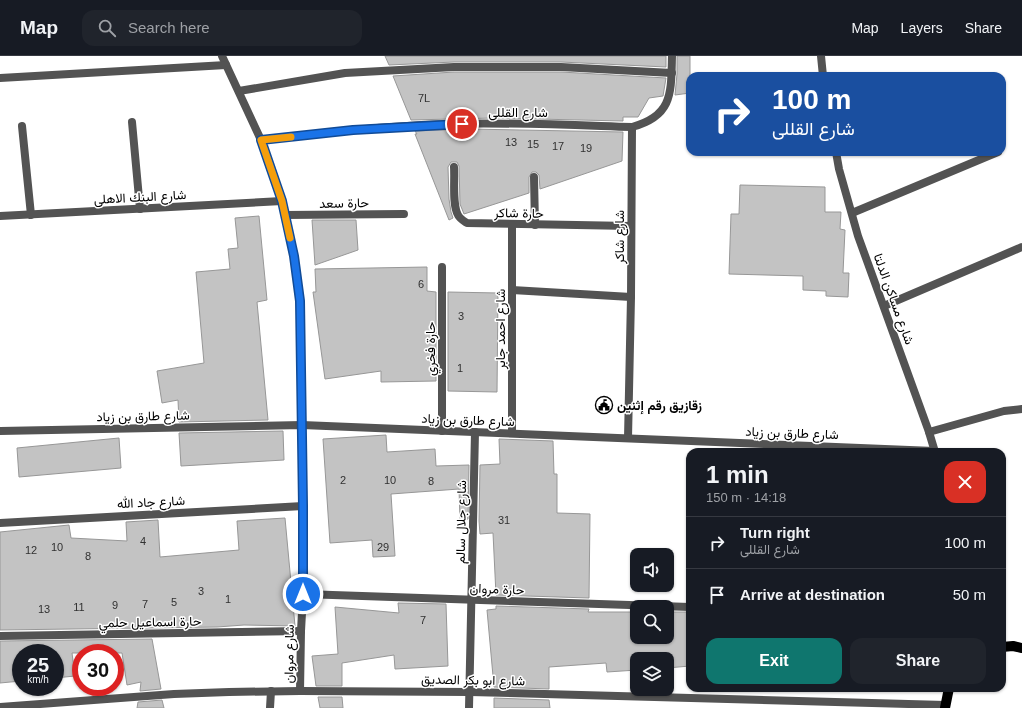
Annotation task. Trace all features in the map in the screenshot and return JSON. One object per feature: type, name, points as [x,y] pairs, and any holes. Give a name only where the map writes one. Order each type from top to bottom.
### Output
[{"type":"main road","points":[[1006,647],[1013,646],[1022,648]]},
{"type":"main road","points":[[945,706],[948,692]]},
{"type":"street","name":"شارع مروان","points":[[222,56],[261,140],[282,201],[294,256],[300,301],[303,506],[303,594],[300,691]]},
{"type":"street","points":[[632,127],[651,120],[665,106],[671,88],[672,56]]},
{"type":"street","points":[[821,56],[823,72]]},
{"type":"street","points":[[0,78],[226,65]]},
{"type":"street","points":[[239,91],[345,73],[454,67],[561,67],[672,73]]},
{"type":"street","points":[[132,122],[140,209]]},
{"type":"street","name":"شارع القللى","points":[[261,140],[353,130],[446,124],[539,123],[632,127]]},
{"type":"street","points":[[22,126],[31,214]]},
{"type":"street","name":"شارع شاكر","points":[[628,438],[632,127]]},
{"type":"street","name":"شارع مساكن الدلتا","points":[[837,156],[852,213],[934,448]]},
{"type":"street","points":[[852,213],[988,156]]},
{"type":"street","name":"حارة شاكر","points":[[454,167],[455,208],[461,220],[467,223],[631,226]]},
{"type":"street","points":[[534,177],[535,225]]},
{"type":"street","name":"شارع البنك الاهلى","points":[[0,216],[282,201]]},
{"type":"street","name":"حارة سعد","points":[[285,215],[404,214]]},
{"type":"street","name":"شارع احمد جابر","points":[[512,225],[512,433]]},
{"type":"street","points":[[884,306],[1022,248]]},
{"type":"street","name":"حارة فخري","points":[[442,267],[442,431]]},
{"type":"street","points":[[512,290],[631,297]]},
{"type":"street","points":[[929,432],[1004,410],[1022,409]]},
{"type":"street","name":"شارع طارق بن زياد","points":[[0,430],[302,425],[847,448]]},
{"type":"street","name":"شارع جلال سالم","points":[[469,708],[475,432]]},
{"type":"street","name":"شارع جاد الله","points":[[0,522],[303,506]]},
{"type":"street","name":"حارة مروان","points":[[303,594],[686,608]]},
{"type":"street","name":"حارة اسماعيل حلمي","points":[[0,636],[301,631]]},
{"type":"street","points":[[270,708],[271,691]]},
{"type":"street","name":"شارع ابو بكر الصديق","points":[[0,707],[68,705],[174,694],[271,691],[470,692],[945,706]]},
{"type":"building","points":[[385,56],[666,56],[666,67],[561,62],[454,62],[389,65]]},
{"type":"building","points":[[677,56],[690,56],[690,72],[686,72],[686,94],[675,95]]},
{"type":"building","points":[[454,72],[561,72],[666,78],[663,96],[649,98],[638,117],[623,117],[623,121],[493,118],[411,120],[393,76]]},
{"type":"building","points":[[469,129],[623,132],[622,161],[540,189],[539,175],[536,172],[532,172],[529,177],[529,193],[464,214],[460,204],[459,166],[457,162],[451,162],[448,167],[449,199],[453,218],[449,220],[415,131]]},
{"type":"building","points":[[740,185],[825,187],[825,212],[841,212],[840,229],[845,230],[843,273],[849,273],[848,297],[826,296],[826,291],[803,290],[803,276],[729,274],[731,214],[739,214]]},
{"type":"building","points":[[259,216],[267,300],[257,302],[268,420],[179,422],[178,400],[162,403],[157,371],[204,363],[196,272],[230,269],[228,249],[238,248],[235,218]]},
{"type":"building","points":[[312,220],[356,220],[358,250],[315,265]]},
{"type":"building","points":[[427,267],[427,291],[436,292],[436,381],[381,382],[381,371],[325,379],[313,292],[316,292],[315,269]]},
{"type":"building","points":[[448,292],[498,293],[497,392],[448,391]]},
{"type":"building","points":[[283,431],[284,460],[181,466],[179,433]]},
{"type":"building","points":[[386,435],[387,452],[435,449],[436,466],[469,465],[468,519],[460,520],[459,489],[391,494],[395,556],[373,557],[372,540],[330,543],[323,439]]},
{"type":"building","points":[[119,438],[121,468],[19,477],[17,448]]},
{"type":"building","points":[[499,439],[553,441],[554,474],[557,474],[557,513],[590,514],[589,598],[496,595],[493,533],[480,534],[480,465],[500,464]]},
{"type":"building","points":[[285,518],[295,626],[244,625],[217,627],[0,630],[0,532],[69,525],[71,538],[127,541],[126,522],[158,520],[160,557],[239,550],[237,521]]},
{"type":"building","points":[[398,603],[446,604],[448,666],[395,669],[394,655],[342,663],[342,686],[316,686],[312,656],[338,654],[335,607],[399,613]]},
{"type":"building","points":[[496,606],[589,609],[588,612],[630,612],[630,644],[674,644],[674,612],[686,612],[686,666],[674,667],[674,652],[630,652],[630,670],[607,672],[606,663],[549,667],[549,689],[494,687],[487,610],[496,609]]},
{"type":"building","points":[[152,639],[161,689],[140,691],[141,682],[127,685],[124,666],[124,644],[72,644],[72,676],[64,677],[64,644],[12,644],[12,682],[0,683],[0,641]]},
{"type":"building","points":[[318,697],[342,697],[343,708],[320,708]]},
{"type":"building","points":[[494,698],[549,700],[550,708],[494,708]]},
{"type":"building","points":[[162,700],[164,708],[137,708],[138,702]]},
{"type":"slow traffic","points":[[290,238],[282,201],[261,140],[291,137]]},
{"type":"place","name":"زقازيق رقم إثنين","points":[[604,405]]},
{"type":"route","points":[[303,594],[300,301],[294,256],[282,201],[261,140],[353,130],[462,124]]}]
